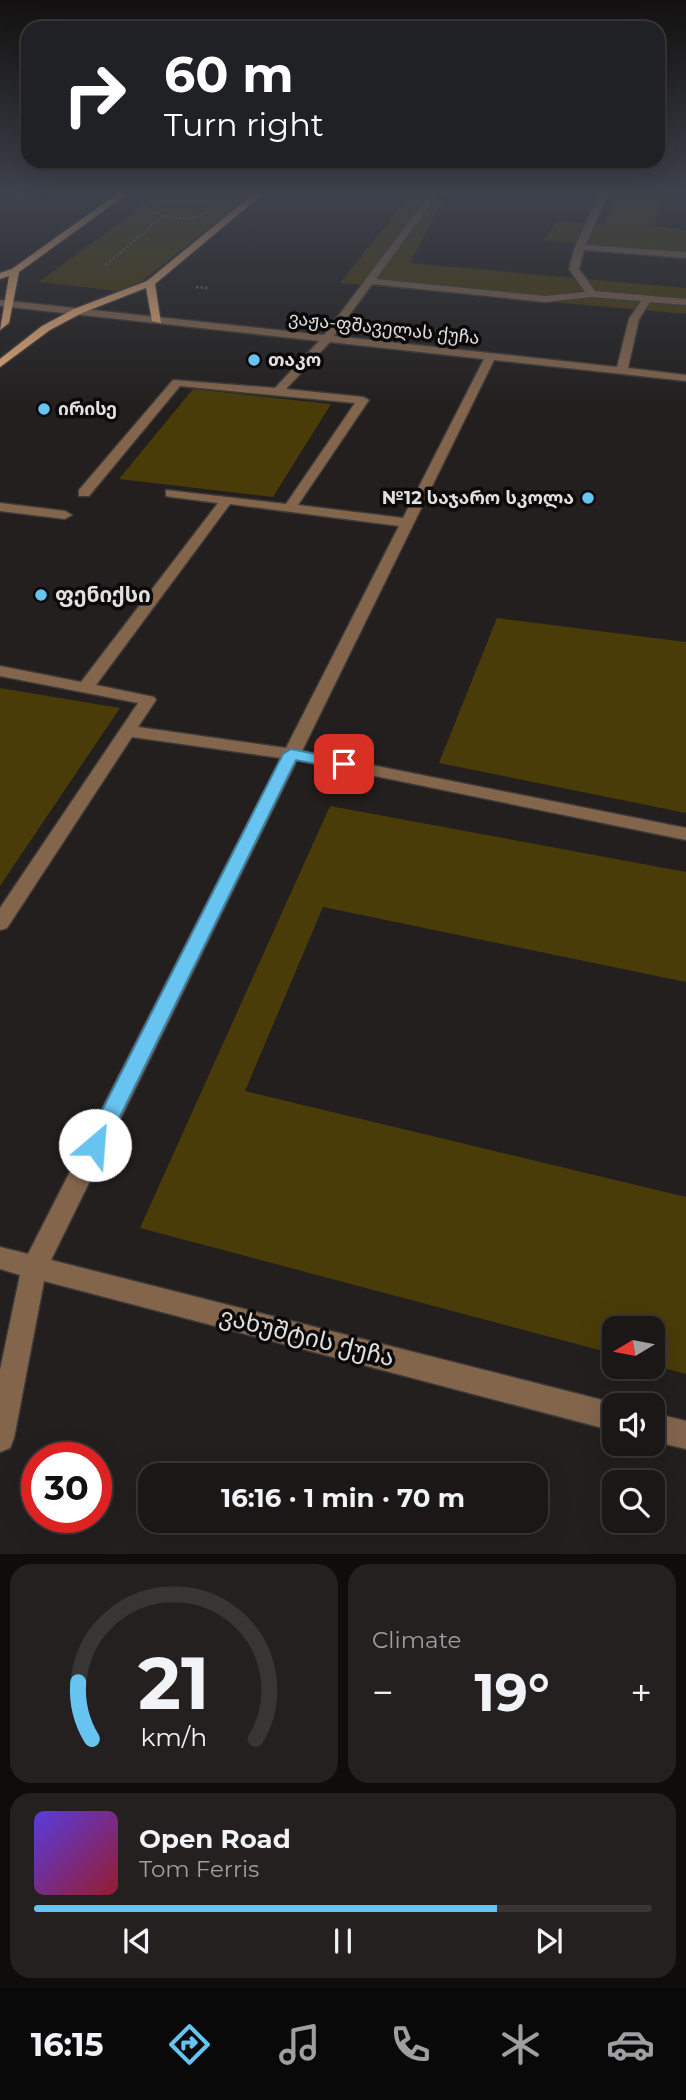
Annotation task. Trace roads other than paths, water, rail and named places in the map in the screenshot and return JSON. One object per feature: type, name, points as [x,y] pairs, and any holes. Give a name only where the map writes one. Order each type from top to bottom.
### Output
[{"type":"main road","points":[[0,276],[15,271],[25,264]]},
{"type":"main road","points":[[0,364],[46,328],[78,311],[150,283],[174,264]]},
{"type":"main road","points":[[0,327],[4,323],[4,304],[15,271]]},
{"type":"main road","points":[[150,283],[157,321]]},
{"type":"street","points":[[278,391],[326,340],[381,264]]},
{"type":"street","points":[[576,264],[574,270],[592,294]]},
{"type":"street","points":[[368,281],[545,299],[592,294],[686,302]]},
{"type":"street","points":[[622,371],[634,319],[647,299]]},
{"type":"street","name":"ვაჟა-ფშაველას ქუჩა","points":[[4,304],[686,378]]},
{"type":"street","points":[[0,1438],[34,1267],[490,358]]},
{"type":"street","points":[[84,493],[177,382],[363,400],[290,507]]},
{"type":"street","points":[[171,493],[407,523]]},
{"type":"street","points":[[85,688],[228,500]]},
{"type":"street","points":[[0,507],[65,515]]},
{"type":"street","points":[[0,671],[148,701],[0,923]]},
{"type":"street","points":[[128,731],[291,754],[686,834]]},
{"type":"street","name":"ვახუშტის ქუჩა","points":[[0,1258],[602,1414]]},
{"type":"street","points":[[665,1430],[686,1435]]},
{"type":"place","name":"თაკო","points":[[254,360]]},
{"type":"place","name":"ირისე","points":[[44,409]]},
{"type":"place","name":"№12 საჯარო სკოლა","points":[[588,498]]},
{"type":"place","name":"ფენიქსი","points":[[41,595]]}]
